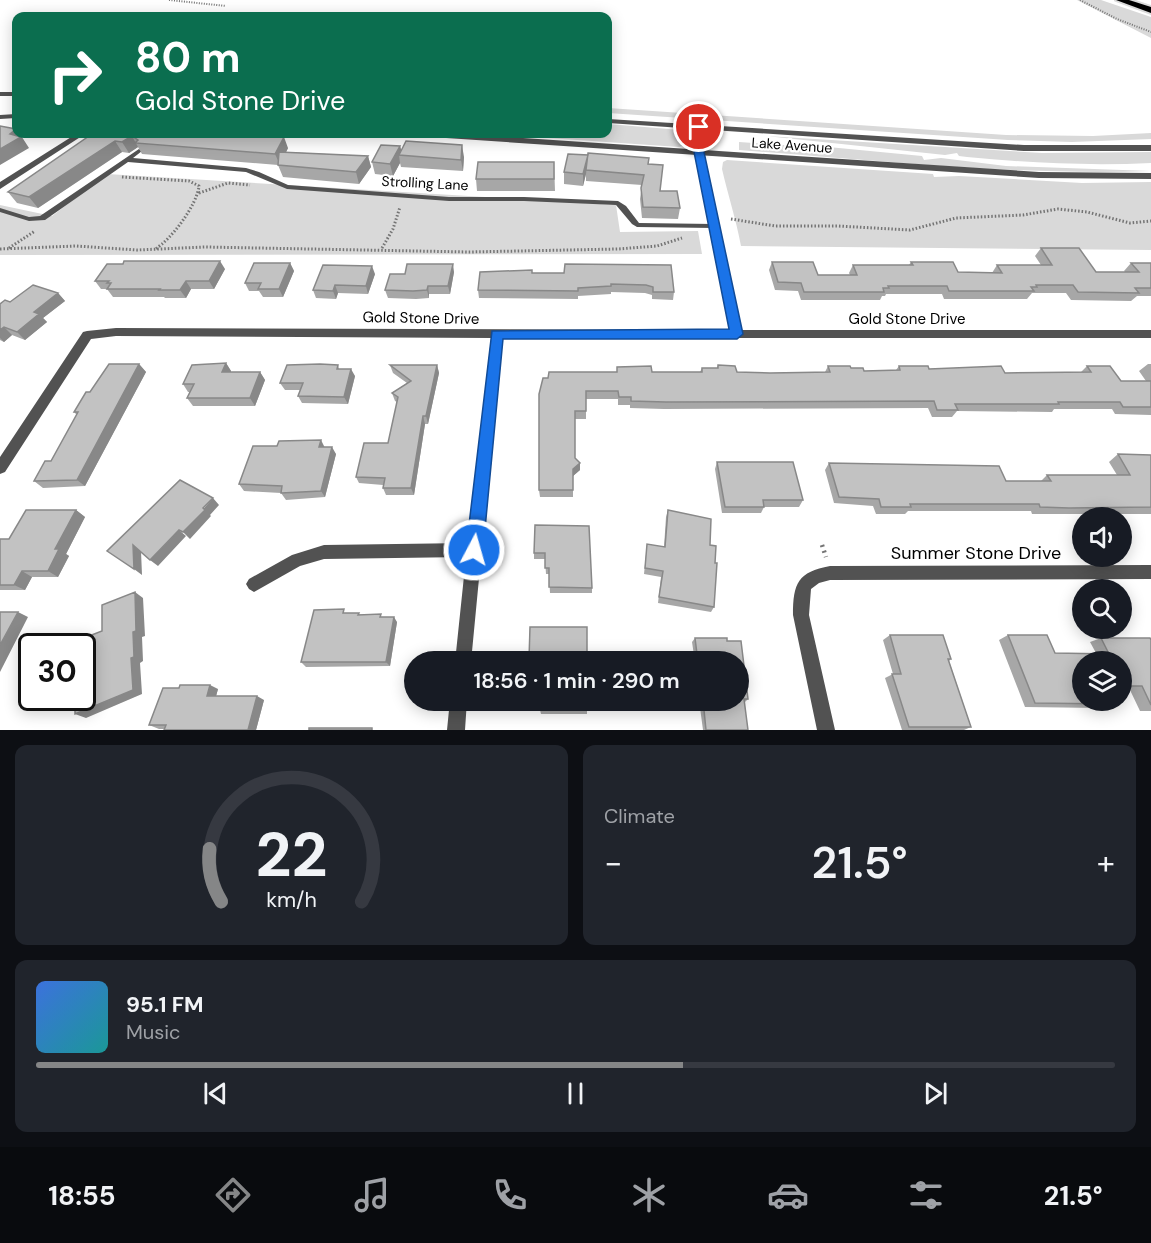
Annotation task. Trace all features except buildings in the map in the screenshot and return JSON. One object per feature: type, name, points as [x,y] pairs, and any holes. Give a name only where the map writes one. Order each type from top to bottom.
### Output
[{"type":"highway","points":[[1120,0],[1151,9]]},
{"type":"highway","points":[[1124,0],[1151,9]]},
{"type":"street","name":"Lake Avenue","points":[[612,121],[1024,148],[1151,148]]},
{"type":"street","points":[[699,127],[699,152],[737,334]]},
{"type":"street","points":[[0,186],[75,138]]},
{"type":"street","name":"Lake Avenue","points":[[491,138],[1039,175],[1151,176]]},
{"type":"street","name":"Gold Stone Drive","points":[[0,468],[87,335],[116,332],[1151,334]]},
{"type":"street","points":[[464,651],[497,334]]},
{"type":"street","points":[[254,584],[297,560],[324,552],[474,550]]},
{"type":"street","name":"Summer Stone Drive","points":[[826,730],[801,615],[804,585],[816,576],[830,573],[1151,572]]},
{"type":"street","points":[[456,730],[458,711]]},
{"type":"lane","points":[[0,210],[29,219],[42,218],[139,151]]},
{"type":"lane","name":"Strolling Lane","points":[[128,160],[246,170],[260,173],[274,183],[287,187],[449,199],[524,198],[618,203],[624,207],[630,220],[637,225],[714,226]]},
{"type":"path","points":[[169,0],[226,6]]},
{"type":"path","points":[[1080,0],[1117,19],[1151,32]]},
{"type":"path","points":[[112,179],[138,177],[180,180],[195,182],[198,186],[200,193],[195,202],[162,245],[154,249]]},
{"type":"path","points":[[731,219],[775,226],[838,226],[910,230],[956,218],[1023,215],[1058,209],[1087,212],[1130,223],[1151,221]]},
{"type":"path","points":[[17,247],[40,227]]},
{"type":"path","points":[[3,249],[76,246],[154,249],[390,248],[469,252],[618,249],[657,246],[688,235]]},
{"type":"path","points":[[386,244],[390,248]]},
{"type":"shaded area","points":[[1077,0],[1101,0],[1151,17],[1151,38]]},
{"type":"shaded area","points":[[612,108],[1006,135],[1093,136],[1151,133],[1151,139],[1072,142],[1008,140],[612,113]]},
{"type":"shaded area","points":[[612,124],[681,130],[685,133],[685,145],[679,147],[547,138],[612,138]]},
{"type":"shaded area","points":[[766,136],[1042,153],[1151,152],[1151,163],[1082,164],[1013,161],[959,156],[957,153],[945,155]]},
{"type":"shaded area","points":[[739,142],[797,146],[797,144],[922,156],[924,160],[941,158],[1006,166],[1151,171],[1048,171],[945,166],[739,150]]},
{"type":"shaded area","points":[[727,160],[933,174],[934,177],[959,176],[1082,183],[1151,182],[1151,250],[741,246],[722,169],[723,162]]},
{"type":"shaded area","points":[[107,174],[616,205],[620,232],[698,231],[702,254],[0,255],[0,205],[52,216]]},
{"type":"route","points":[[474,550],[497,334],[737,334],[699,152],[699,127]]}]
